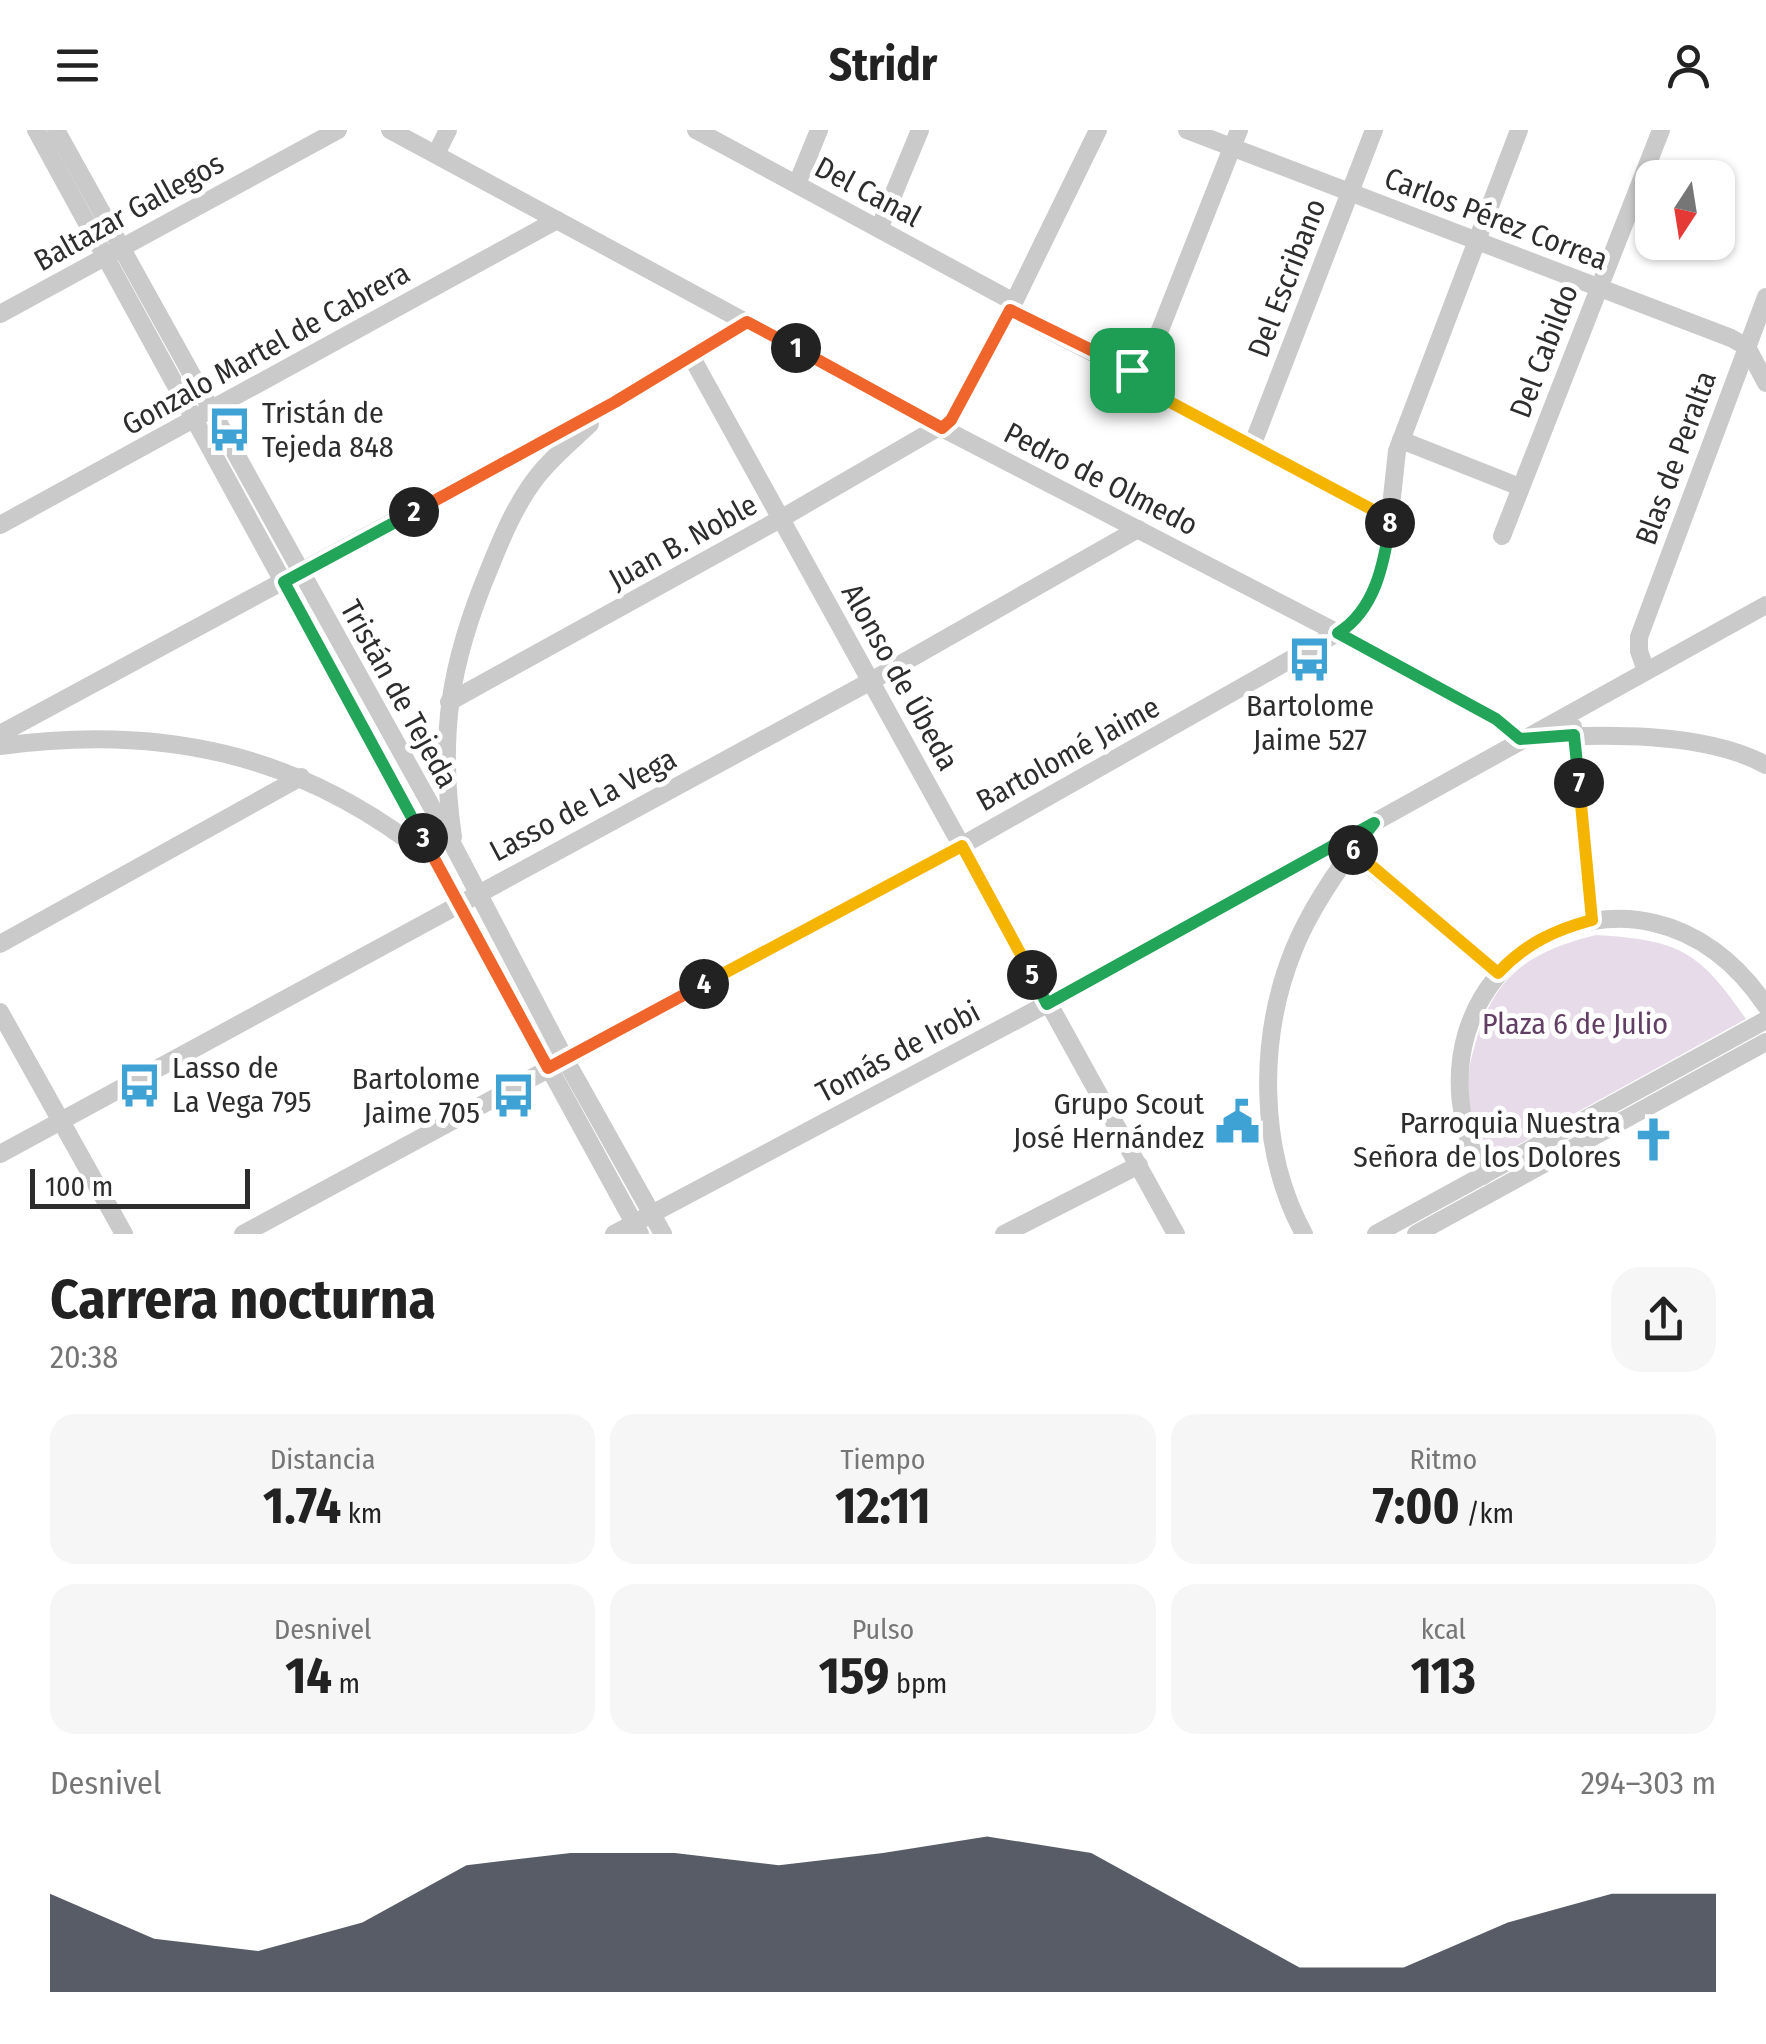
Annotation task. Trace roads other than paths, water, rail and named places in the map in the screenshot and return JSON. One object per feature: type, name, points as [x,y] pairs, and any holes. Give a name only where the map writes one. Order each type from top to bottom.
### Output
[{"type":"street","name":"Tristán de Tejeda","points":[[36,130],[112,252],[292,578],[435,862],[662,1234]]},
{"type":"street","name":"Tristán de Tejeda","points":[[56,130],[112,252]]},
{"type":"street","name":"Baltazar Gallegos","points":[[0,314],[338,130]]},
{"type":"street","name":"Pedro de Olmedo","points":[[390,130],[942,428],[1338,633],[1496,719],[1520,739]]},
{"type":"street","points":[[436,154],[448,130]]},
{"type":"street","name":"Del Canal","points":[[696,130],[879,228],[1115,364],[1132,370],[1147,369]]},
{"type":"street","points":[[797,184],[818,130]]},
{"type":"street","points":[[879,228],[920,130]]},
{"type":"street","points":[[942,428],[951,420],[1012,306],[1098,130]]},
{"type":"street","name":"Carlos Pérez Correa","points":[[1187,130],[1236,139],[1350,192],[1747,347]]},
{"type":"street","name":"Del Escribano","points":[[1252,446],[1374,130]]},
{"type":"street","name":"Bartolomé Jaime","points":[[242,1234],[962,846],[1348,627],[1367,604],[1383,562],[1402,440],[1518,130]]},
{"type":"street","name":"Del Cabildo","points":[[1502,536],[1661,130]]},
{"type":"street","points":[[1236,139],[1147,369],[1149,381],[1170,402],[1390,519]]},
{"type":"street","name":"Gonzalo Martel de Cabrera","points":[[0,525],[556,220]]},
{"type":"street","name":"Blas de Peralta","points":[[1646,671],[1639,638],[1766,297]]},
{"type":"street","points":[[0,734],[615,402],[747,322]]},
{"type":"street","points":[[1747,347],[1766,382]]},
{"type":"street","name":"Alonso de Úbeda","points":[[691,356],[1176,1234]]},
{"type":"street","points":[[454,847],[444,766],[449,702],[464,634],[498,546],[536,478],[615,402]]},
{"type":"street","name":"Juan B. Noble","points":[[449,702],[942,428]]},
{"type":"street","points":[[1402,440],[1520,488]]},
{"type":"street","name":"Lasso de La Vega","points":[[0,1154],[871,681],[1138,530]]},
{"type":"street","name":"Tristán de Tejeda","points":[[292,578],[454,847],[637,1229]]},
{"type":"street","points":[[1646,671],[1766,605]]},
{"type":"street","name":"Tomás de Irobi","points":[[614,1234],[637,1229],[651,1214],[1047,1004],[1646,671]]},
{"type":"street","points":[[1572,714],[1592,920]]},
{"type":"street","points":[[1520,739],[1574,735],[1672,740],[1752,757],[1766,765]]},
{"type":"street","points":[[0,746],[72,738],[165,743],[224,753],[301,777],[388,824],[435,862]]},
{"type":"street","points":[[0,944],[301,777]]},
{"type":"street","points":[[1304,1234],[1280,1172],[1272,1134],[1268,1090],[1272,1038],[1294,950],[1352,851],[1374,823]]},
{"type":"street","points":[[1352,851],[1498,973]]},
{"type":"street","points":[[1482,1176],[1464,1131],[1458,1076],[1472,1017],[1498,973],[1530,944],[1568,926],[1592,920],[1647,922],[1698,941],[1742,976],[1766,1006]]},
{"type":"street","points":[[0,1012],[124,1234]]},
{"type":"street","points":[[1376,1234],[1766,1020]]},
{"type":"street","points":[[1416,1234],[1766,1042]]},
{"type":"street","points":[[1004,1234],[1139,1165]]},
{"type":"place","name":"Tristán de Tejeda 848","points":[[229,430]]},
{"type":"place","name":"Bartolome Jaime 527","points":[[1310,659]]},
{"type":"place","name":"Lasso de La Vega 795","points":[[139,1085]]},
{"type":"place","name":"Bartolome Jaime 705","points":[[513,1096]]},
{"type":"place","name":"Grupo Scout José Hernández","points":[[1237,1121]]},
{"type":"place","name":"Parroquia Nuestra Señora de los Dolores","points":[[1654,1140]]},
{"type":"park label","name":"Plaza 6 de Julio","points":[[1575,1024]]}]
